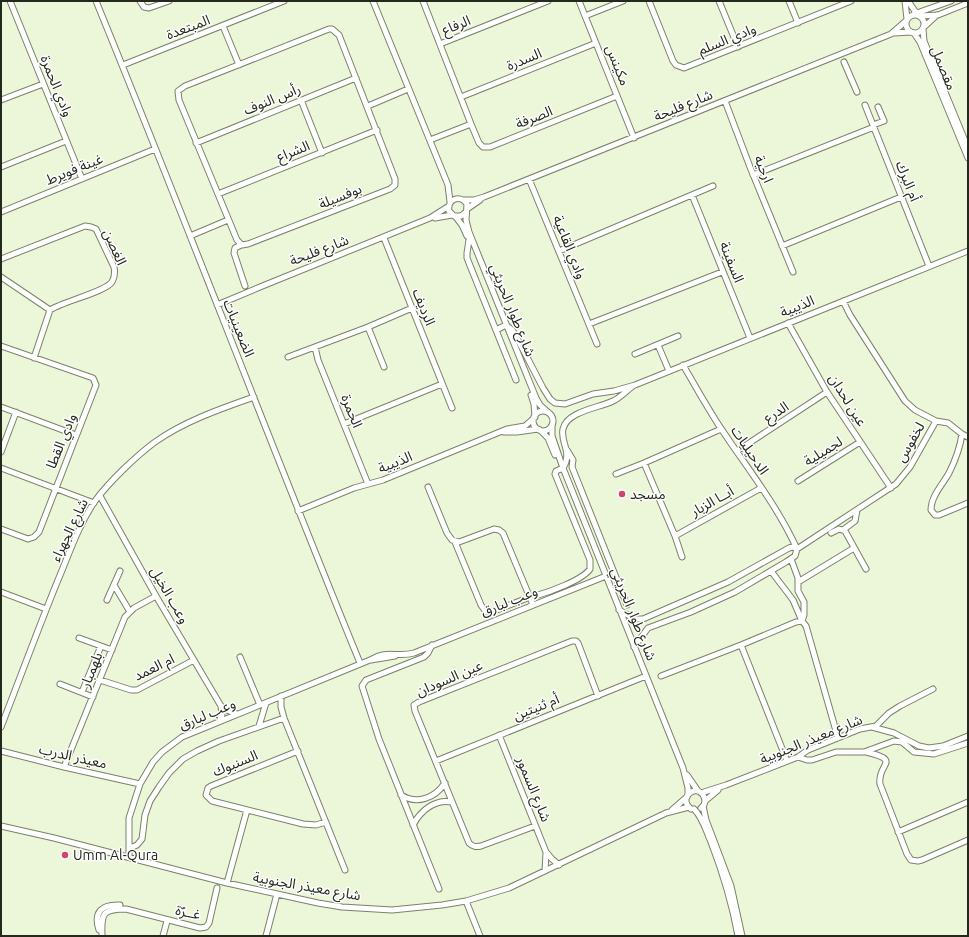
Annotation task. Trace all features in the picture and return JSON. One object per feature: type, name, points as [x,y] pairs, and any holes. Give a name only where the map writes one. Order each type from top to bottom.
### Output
[{"type":"street","name":"وادي الحمرة","points":[[10,1],[82,179]]},
{"type":"street","name":"الضعينيات","points":[[96,1],[123,65],[298,511],[360,663]]},
{"type":"street","points":[[140,1],[144,7],[149,8],[169,1]]},
{"type":"street","name":"المبتعدة","points":[[123,65],[284,1]]},
{"type":"street","points":[[373,1],[448,185],[450,204],[449,211],[454,216],[461,216],[467,211],[467,204],[448,185]]},
{"type":"street","name":"الصرفة","points":[[423,1],[471,124],[481,145],[486,148],[617,96]]},
{"type":"street","name":"الرفاع","points":[[440,44],[548,1]]},
{"type":"street","name":"مكينس","points":[[579,1],[634,138]]},
{"type":"street","points":[[585,16],[623,1]]},
{"type":"street","name":"وادي السلم","points":[[649,1],[674,61],[680,68],[689,67],[852,1]]},
{"type":"street","points":[[719,1],[738,47]]},
{"type":"street","points":[[789,1],[798,23]]},
{"type":"street","points":[[906,1],[916,15],[924,22],[923,28]]},
{"type":"street","points":[[906,1],[907,29],[912,33],[919,32],[938,15],[968,3]]},
{"type":"street","points":[[906,20],[951,1]]},
{"type":"street","points":[[916,15],[938,15]]},
{"type":"street","name":"شارع فليحة","points":[[891,34],[906,20]]},
{"type":"street","points":[[223,26],[239,65]]},
{"type":"street","name":"مقصمل","points":[[923,28],[924,41],[968,148]]},
{"type":"street","name":"بوفسيلة","points":[[332,29],[339,35],[368,106],[395,179],[395,185],[393,188],[248,244],[241,245],[237,240],[228,220],[196,143],[179,100],[178,92],[185,86],[239,65],[325,30],[332,29]]},
{"type":"street","name":"شارع فليحة","points":[[462,199],[474,200],[484,197],[891,34],[912,33]]},
{"type":"street","name":"مقصمل","points":[[912,33],[920,42],[968,158]]},
{"type":"street","name":"السدرة","points":[[461,98],[596,43]]},
{"type":"street","points":[[844,62],[857,92]]},
{"type":"street","name":"رأس النوف","points":[[196,143],[356,78]]},
{"type":"street","points":[[1,100],[43,84]]},
{"type":"street","points":[[368,106],[408,89]]},
{"type":"street","points":[[301,100],[322,153]]},
{"type":"street","name":"ارحية","points":[[725,101],[753,175],[793,272]]},
{"type":"street","name":"أم البرك","points":[[865,105],[929,266]]},
{"type":"street","points":[[753,175],[884,121],[878,107]]},
{"type":"street","points":[[430,140],[471,124]]},
{"type":"street","name":"الشراع","points":[[218,194],[377,130]]},
{"type":"street","points":[[1,167],[66,141]]},
{"type":"street","name":"غينة فويرط","points":[[1,212],[155,149]]},
{"type":"street","name":"وادي القاعية","points":[[529,179],[597,344]]},
{"type":"street","points":[[558,251],[713,186]]},
{"type":"street","name":"السفينة","points":[[692,195],[750,338]]},
{"type":"street","name":"شارع فليحة","points":[[467,211],[484,197]]},
{"type":"street","points":[[782,246],[901,197]]},
{"type":"street","points":[[450,204],[455,199],[462,199]]},
{"type":"street","name":"شارع فليحة","points":[[217,305],[384,238],[430,218],[450,204]]},
{"type":"street","name":"شارع طوار الحريثي","points":[[467,211],[467,224],[469,232],[533,399],[535,417]]},
{"type":"street","name":"شارع فليحة","points":[[430,218],[454,216]]},
{"type":"street","name":"شارع طوار الحريثي","points":[[454,216],[462,226],[469,240],[536,398],[543,408],[549,413]]},
{"type":"street","points":[[190,236],[228,220]]},
{"type":"street","name":"الغصن","points":[[1,259],[85,226],[96,229],[114,267],[114,277],[112,281],[104,288],[61,304],[50,310]]},
{"type":"street","name":"الرديف","points":[[384,238],[452,408]]},
{"type":"street","points":[[469,240],[467,253],[468,258],[516,380]]},
{"type":"street","points":[[241,245],[235,248],[234,253],[245,286]]},
{"type":"street","name":"الذيبية","points":[[505,326],[514,332],[538,380],[552,401],[558,404],[565,404],[593,394],[614,391],[635,385],[968,251]]},
{"type":"street","points":[[589,324],[722,272]]},
{"type":"street","points":[[1,277],[50,310],[34,358]]},
{"type":"street","name":"لخفوس","points":[[634,648],[648,628],[720,599],[791,559],[795,556],[797,549],[891,488],[906,473],[936,421],[915,410],[905,401],[850,315],[843,301]]},
{"type":"street","points":[[288,357],[368,327],[412,308]]},
{"type":"street","name":"عين لحدان","points":[[788,323],[827,392],[891,488]]},
{"type":"street","points":[[496,330],[505,326]]},
{"type":"street","points":[[368,327],[384,367]]},
{"type":"street","points":[[635,354],[678,336]]},
{"type":"street","points":[[658,344],[669,371]]},
{"type":"street","name":"وادي القطا","points":[[1,346],[92,378],[96,382],[96,388],[55,488],[39,532],[34,537],[28,538],[1,528]]},
{"type":"street","name":"الحمرة","points":[[315,347],[318,360],[368,484]]},
{"type":"street","name":"الدحيليات","points":[[683,365],[721,429],[737,451],[790,534],[797,549]]},
{"type":"street","points":[[344,424],[442,384]]},
{"type":"street","name":"الذيبية","points":[[562,492],[555,474],[556,471],[563,468],[566,462],[566,450],[563,433],[564,426],[568,420],[575,415],[617,399],[635,385]]},
{"type":"street","points":[[614,391],[617,395],[617,399]]},
{"type":"street","name":"الدرع","points":[[737,451],[827,392]]},
{"type":"street","name":"شارع الجهراء","points":[[1,727],[76,537],[94,503],[139,455],[162,438],[192,421],[254,396]]},
{"type":"street","points":[[1,407],[76,435]]},
{"type":"street","points":[[1,452],[16,412]]},
{"type":"street","points":[[541,412],[549,413],[553,420],[552,425],[546,430],[539,430],[534,423],[535,417],[541,412]]},
{"type":"street","name":"الذيبية","points":[[298,511],[354,488],[383,480],[508,429],[525,426],[535,417]]},
{"type":"street","points":[[936,421],[948,423],[968,437]]},
{"type":"street","name":"شارع طوار الحريثي","points":[[552,425],[552,436],[571,489],[683,768],[687,783],[687,796]]},
{"type":"street","points":[[616,474],[721,429]]},
{"type":"street","name":"شارع طوار الحريثي","points":[[539,430],[548,438],[563,468]]},
{"type":"street","name":"الذيبية","points":[[501,432],[539,430]]},
{"type":"street","points":[[962,434],[956,458],[933,499],[931,510],[935,515],[939,515],[968,502]]},
{"type":"street","name":"لجميلية","points":[[798,481],[860,442]]},
{"type":"street","points":[[566,450],[574,460],[572,467],[627,605]]},
{"type":"street","points":[[644,463],[675,536],[682,557]]},
{"type":"street","points":[[1,468],[94,503]]},
{"type":"street","points":[[428,487],[447,533],[455,542],[486,612],[494,611],[525,599]]},
{"type":"street","name":"أبــا الزبار","points":[[675,536],[761,488]]},
{"type":"street","points":[[535,596],[561,587],[583,576],[590,569],[590,560],[562,492],[571,489]]},
{"type":"street","name":"وعب الخيل","points":[[100,496],[156,596],[221,706]]},
{"type":"street","points":[[571,513],[579,509]]},
{"type":"street","points":[[831,533],[841,530],[855,521],[857,510]]},
{"type":"street","points":[[836,524],[854,548],[866,569]]},
{"type":"street","points":[[455,542],[463,541],[494,529],[503,533],[533,605]]},
{"type":"street","name":"لخفوس","points":[[619,610],[635,619],[643,619],[728,582],[789,548],[793,547],[797,549]]},
{"type":"street","points":[[798,582],[854,548]]},
{"type":"street","points":[[791,559],[797,574],[798,591],[805,607],[802,621]]},
{"type":"street","points":[[107,600],[120,570]]},
{"type":"street","points":[[771,571],[793,600],[802,621],[806,626],[838,738]]},
{"type":"street","name":"وعب لبارق","points":[[129,857],[129,818],[140,784],[153,762],[172,744],[182,738],[360,663],[398,655],[411,654],[606,576]]},
{"type":"street","points":[[114,585],[130,612],[156,596]]},
{"type":"street","points":[[1,592],[46,610]]},
{"type":"street","name":"بلهمبار","points":[[64,767],[112,650],[130,612]]},
{"type":"street","points":[[661,676],[796,622],[802,621]]},
{"type":"street","points":[[79,638],[112,650]]},
{"type":"street","name":"عين السودان","points":[[536,826],[481,846],[472,846],[469,843],[414,708],[416,703],[572,641],[576,641],[578,643],[598,696]]},
{"type":"street","points":[[432,645],[424,657],[366,680],[362,686],[379,739],[439,889]]},
{"type":"street","points":[[741,645],[786,761]]},
{"type":"street","points":[[82,692],[101,646]]},
{"type":"street","points":[[240,657],[260,705]]},
{"type":"street","name":"ام العمد","points":[[100,680],[131,690],[137,690],[194,660]]},
{"type":"street","name":"أم ثنيتين","points":[[436,761],[646,676]]},
{"type":"street","points":[[60,684],[93,697]]},
{"type":"street","name":"شارع معيذر الجنوبية","points":[[704,803],[715,792],[726,786],[798,757],[808,750],[860,729],[872,727],[900,706],[933,689]]},
{"type":"street","points":[[281,696],[284,718],[345,870]]},
{"type":"street","points":[[259,726],[266,703]]},
{"type":"street","points":[[221,706],[238,714]]},
{"type":"street","points":[[220,721],[222,712],[221,706]]},
{"type":"street","points":[[130,848],[135,846],[140,841],[143,833],[144,815],[150,801],[164,780],[179,762],[197,751],[259,726],[284,718]]},
{"type":"street","points":[[872,727],[894,733],[918,746],[929,748],[943,746],[968,736]]},
{"type":"street","name":"شارع السمور","points":[[499,735],[546,852],[559,865]]},
{"type":"street","points":[[866,752],[894,741],[902,742],[914,752],[928,754],[934,754],[968,743]]},
{"type":"street","name":"معيذر الدرب","points":[[1,751],[140,784]]},
{"type":"street","name":"السنبوك","points":[[298,751],[212,786],[206,791],[208,798],[212,801],[308,825],[316,825],[326,822]]},
{"type":"street","points":[[798,757],[812,760],[836,752],[866,752],[882,756],[886,760],[886,764],[880,776],[880,784],[908,857],[915,861],[922,860],[968,840]]},
{"type":"street","name":"شارع طوار الحريثي","points":[[683,768],[700,792]]},
{"type":"street","points":[[401,795],[420,800],[428,798],[438,792],[445,782]]},
{"type":"street","name":"شارع معيذر الجنوبية","points":[[700,792],[726,786]]},
{"type":"street","points":[[738,936],[732,904],[722,872],[701,819],[686,801],[687,796],[693,791],[700,792],[704,796],[706,820],[731,886],[742,936]]},
{"type":"street","name":"شارع معيذر الجنوبية","points":[[2,826],[227,883],[318,903],[367,909],[417,909],[466,901],[509,888],[666,813],[687,796]]},
{"type":"street","points":[[428,798],[431,805]]},
{"type":"street","points":[[413,825],[420,813],[431,805],[439,802],[452,802]]},
{"type":"street","points":[[898,832],[968,802]]},
{"type":"street","points":[[691,808],[699,809],[704,803]]},
{"type":"street","name":"شارع معيذر الجنوبية","points":[[666,813],[691,808]]},
{"type":"street","points":[[227,883],[247,810]]},
{"type":"street","name":"شارع السمور","points":[[545,871],[546,852]]},
{"type":"street","name":"غــرّة","points":[[102,936],[102,917],[114,908],[126,909],[167,921],[200,928],[206,927],[209,923],[217,888]]},
{"type":"street","points":[[266,936],[276,894]]},
{"type":"street","points":[[466,901],[480,936]]},
{"type":"street","points":[[163,936],[167,921]]},
{"type":"place","name":"مسجد","points":[[622,494]]},
{"type":"place","name":"Umm Al-Qura","points":[[65,855]]}]
